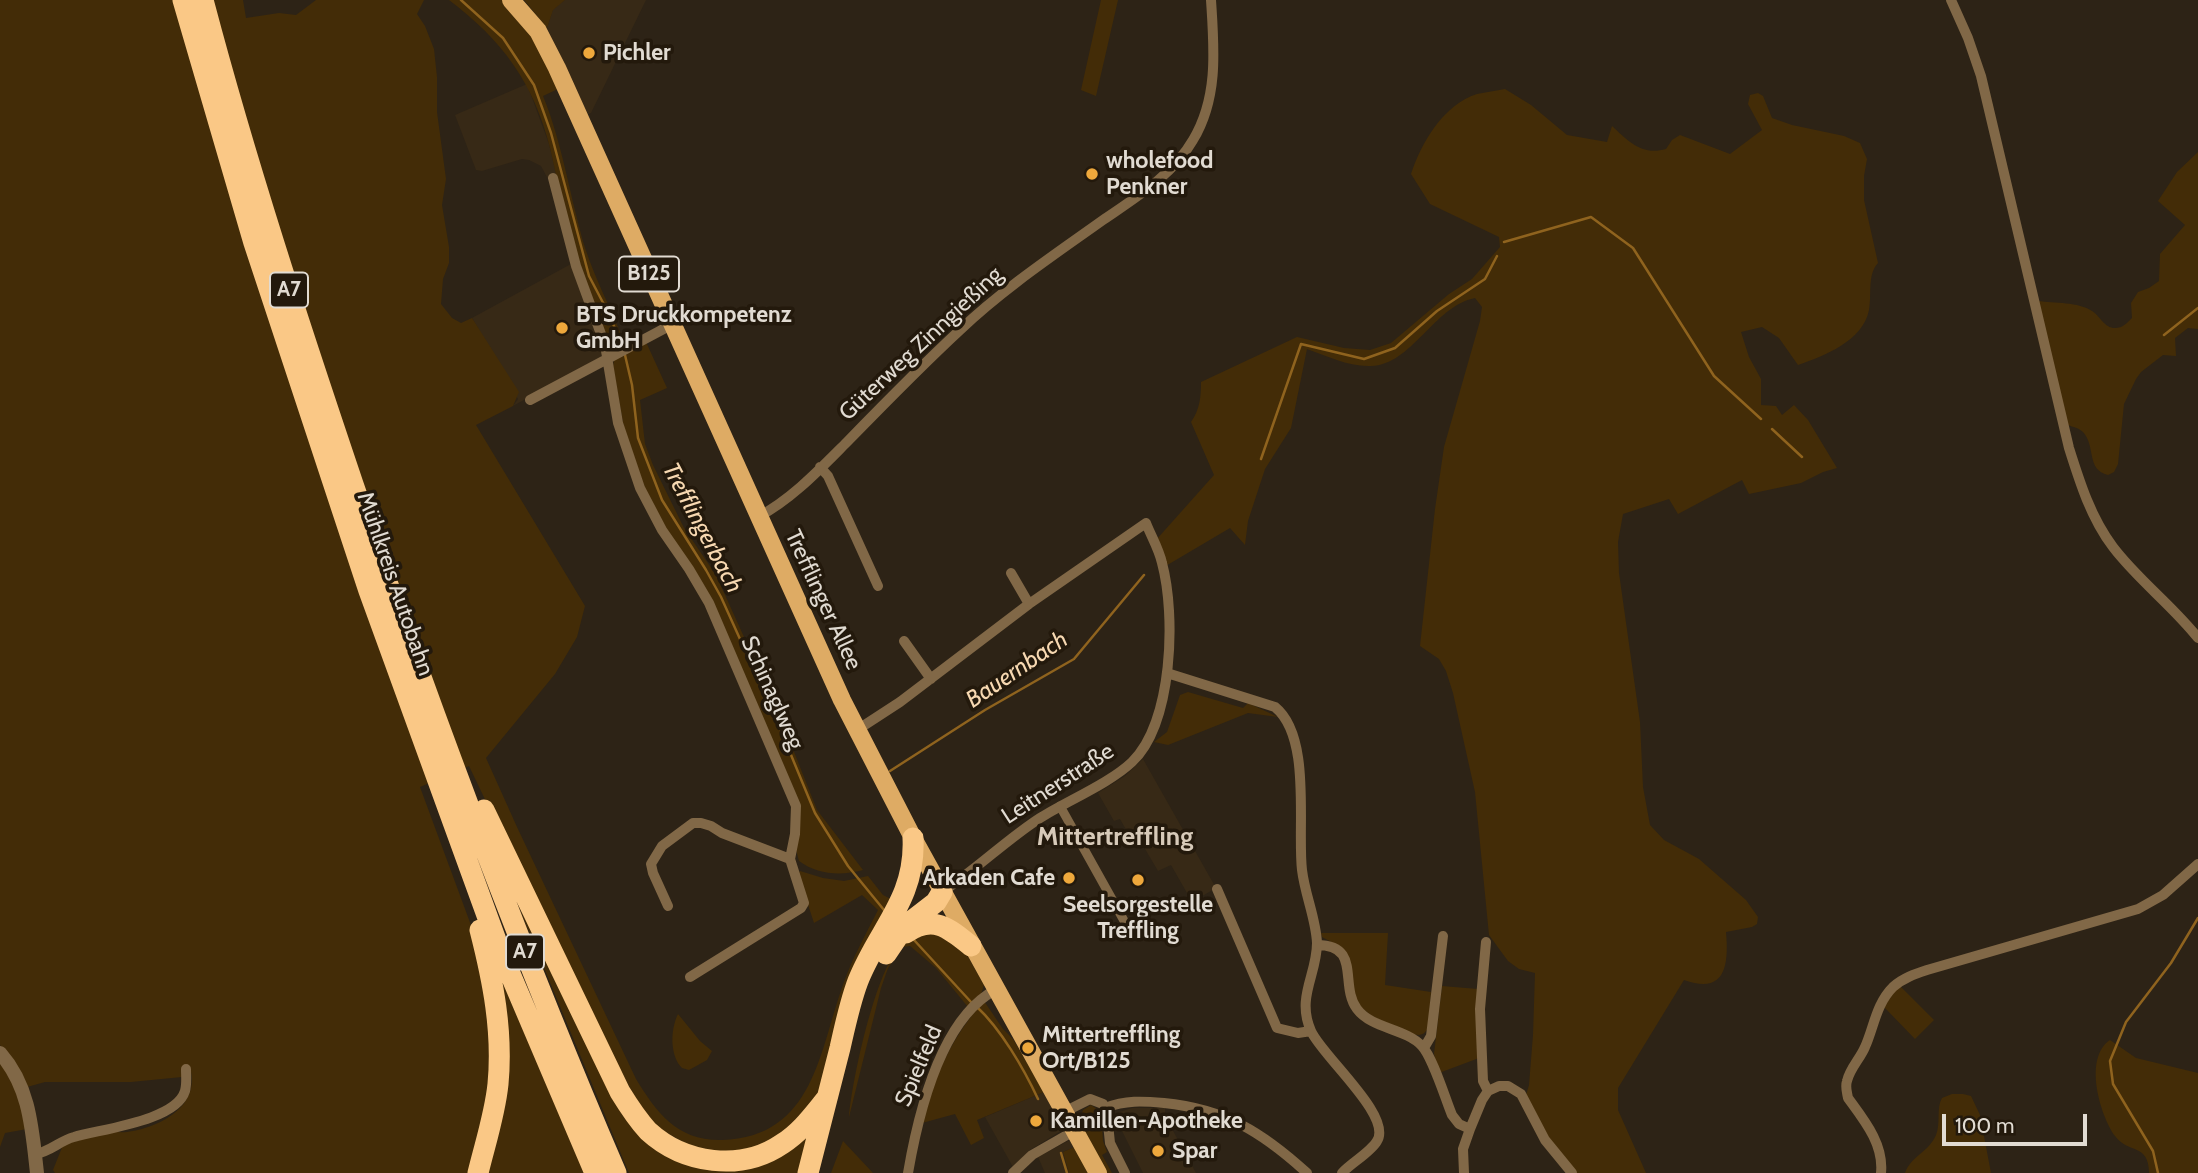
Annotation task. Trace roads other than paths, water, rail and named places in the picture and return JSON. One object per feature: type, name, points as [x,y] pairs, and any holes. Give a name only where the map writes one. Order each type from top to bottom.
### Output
[{"type":"highway","name":"Mühlkreis Autobahn","points":[[183,0],[230,166],[305,403],[369,591],[497,943],[596,1173]]},
{"type":"highway","name":"Mühlkreis Autobahn","points":[[203,0],[296,313],[385,578],[509,914],[616,1173]]},
{"type":"highway","points":[[440,728],[468,779],[620,1092],[647,1129],[680,1152],[698,1158],[715,1161],[750,1158],[780,1146],[793,1136],[827,1098]]},
{"type":"highway","points":[[808,1173],[858,982],[879,936],[896,911],[909,883],[914,851],[913,838]]},
{"type":"highway","points":[[468,866],[496,1004],[500,1048],[496,1095],[478,1173]]},
{"type":"highway","points":[[896,911],[924,893],[942,892]]},
{"type":"highway","points":[[822,1173],[866,1003],[877,971],[905,926],[936,902],[942,892]]},
{"type":"highway","points":[[889,949],[910,930],[932,923],[951,930],[971,946]]},
{"type":"main road","name":"Trefflinger Allee","points":[[511,0],[538,31],[557,68],[671,325],[761,515],[857,730],[971,946],[989,994],[1064,1112],[1098,1173]]},
{"type":"street","name":"Güterweg Zinngießing","points":[[761,515],[785,500],[983,310],[1140,194],[1176,163],[1203,122],[1209,103],[1214,60],[1211,0]]},
{"type":"street","points":[[1951,0],[1981,76],[2069,449],[2090,508],[2100,529],[2124,561],[2198,638]]},
{"type":"street","name":"Schinaglweg","points":[[553,178],[569,242],[611,356],[621,434],[640,488],[662,530],[709,604],[792,792],[797,819],[790,859]]},
{"type":"street","points":[[530,400],[671,325]]},
{"type":"street","points":[[820,467],[828,476],[878,586]]},
{"type":"street","name":"Leitnerstraße","points":[[942,892],[1023,830],[1122,771],[1141,752],[1154,723],[1170,650],[1168,603],[1162,562],[1146,523],[1029,604]]},
{"type":"street","points":[[857,730],[1029,604],[1011,573]]},
{"type":"street","points":[[904,641],[931,678]]},
{"type":"street","points":[[1167,673],[1279,711],[1290,727],[1300,781],[1303,873],[1317,945],[1316,960],[1306,989],[1311,1031],[1358,1091],[1380,1132],[1374,1146],[1342,1173]]},
{"type":"street","points":[[1060,806],[1132,935]]},
{"type":"street","points":[[668,906],[653,873],[652,864],[662,846],[693,823],[711,826],[790,859],[803,896],[804,903],[801,908],[690,977]]},
{"type":"street","points":[[1881,1173],[1882,1164],[1876,1142],[1864,1119],[1848,1098],[1847,1081],[1865,1047],[1884,998],[1891,989],[1901,981],[1927,970],[2138,909],[2164,895],[2198,864]]},
{"type":"street","points":[[1217,889],[1277,1028],[1298,1033],[1311,1031]]},
{"type":"street","points":[[1424,1048],[1431,1036],[1443,936]]},
{"type":"street","points":[[1486,942],[1480,1009],[1483,1081],[1488,1091]]},
{"type":"street","points":[[1317,945],[1333,947],[1343,955],[1353,1002],[1361,1014],[1412,1039],[1424,1048],[1452,1115],[1459,1124],[1470,1129]]},
{"type":"street","name":"Spielfeld","points":[[908,1173],[922,1106],[931,1079],[958,1025],[971,1009],[989,994]]},
{"type":"street","points":[[0,1053],[15,1071],[22,1086],[31,1121],[37,1173]]},
{"type":"street","points":[[35,1154],[46,1153],[67,1138],[166,1112],[181,1099],[185,1091],[186,1069]]},
{"type":"street","points":[[1464,1173],[1463,1150],[1470,1129],[1488,1091],[1499,1086],[1514,1089],[1521,1094],[1545,1140],[1572,1173]]},
{"type":"street","points":[[1064,1112],[1090,1099],[1099,1102],[1105,1108],[1110,1143],[1125,1173]]},
{"type":"street","points":[[1105,1108],[1122,1102],[1139,1101],[1213,1111],[1252,1129],[1307,1173]]},
{"type":"street","points":[[1013,1173],[1032,1154],[1074,1131]]},
{"type":"waterway","name":"Trefflingerbach","points":[[461,0],[503,38],[534,85],[551,133],[589,276],[610,316],[623,349]]},
{"type":"waterway","points":[[1504,242],[1591,217],[1633,248],[1714,376],[1761,419]]},
{"type":"waterway","points":[[1261,459],[1301,344],[1364,359],[1395,348],[1437,311],[1485,279],[1497,256]]},
{"type":"waterway","points":[[2164,335],[2198,308]]},
{"type":"waterway","name":"Trefflingerbach","points":[[625,355],[632,385],[638,438],[662,500],[721,597],[815,813],[848,866],[884,910]]},
{"type":"waterway","points":[[1772,429],[1802,457]]},
{"type":"waterway","name":"Bauernbach","points":[[890,771],[985,710],[1074,659],[1144,575]]},
{"type":"waterway","points":[[2158,1173],[2153,1151],[2113,1084],[2110,1061],[2126,1022],[2171,963],[2198,918]]},
{"type":"waterway","name":"Trefflingerbach","points":[[914,940],[971,1002]]},
{"type":"waterway","name":"Trefflingerbach","points":[[976,1006],[1011,1050],[1038,1099]]},
{"type":"waterway","name":"Trefflingerbach","points":[[1061,1153],[1067,1173]]},
{"type":"place","name":"Pichler","points":[[589,53]]},
{"type":"place","name":"wholefood Penkner","points":[[1092,174]]},
{"type":"place","name":"BTS Druckkompetenz GmbH","points":[[562,328]]},
{"type":"place","name":"Arkaden Cafe","points":[[1069,878]]},
{"type":"place","name":"Seelsorgestelle Treffling","points":[[1138,880]]},
{"type":"place","name":"Mittertreffling Ort/B125","points":[[1028,1048]]},
{"type":"place","name":"Kamillen-Apotheke","points":[[1036,1121]]},
{"type":"place","name":"Spar","points":[[1158,1151]]},
{"type":"district","name":"Mittertreffling","points":[[1115,837]]}]
